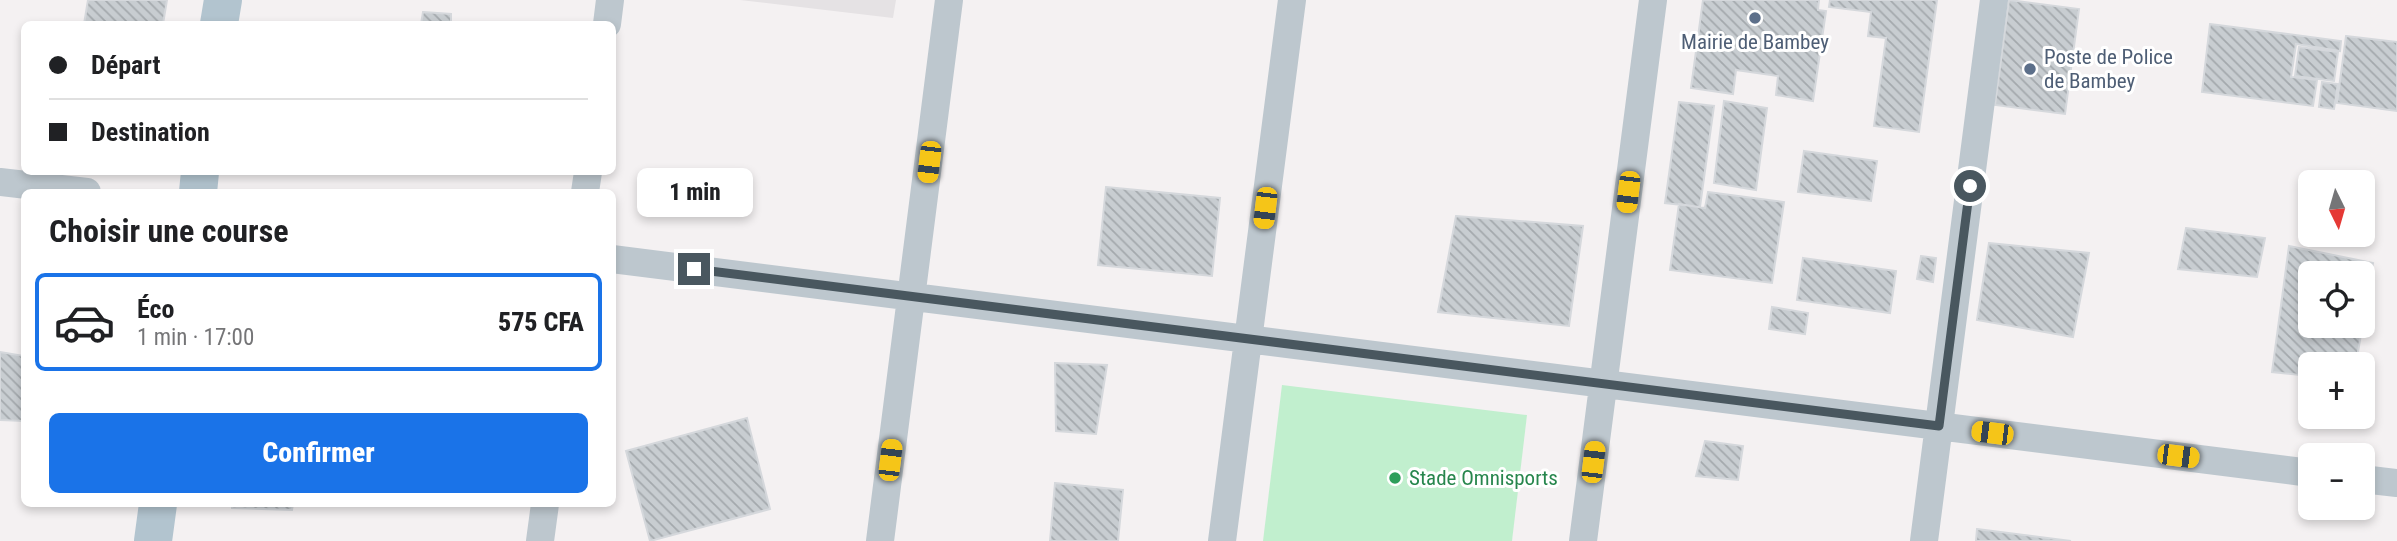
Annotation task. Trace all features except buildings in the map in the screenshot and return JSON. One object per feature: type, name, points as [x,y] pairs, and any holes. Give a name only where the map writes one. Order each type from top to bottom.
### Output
[{"type":"main road","points":[[219,21],[222,0]]},
{"type":"main road","points":[[153,541],[158,507]]},
{"type":"street","points":[[607,21],[610,0]]},
{"type":"street","points":[[880,541],[949,0]]},
{"type":"street","points":[[1222,541],[1292,0]]},
{"type":"street","points":[[1583,541],[1653,0]]},
{"type":"street","points":[[1924,541],[1994,0]]},
{"type":"street","points":[[0,181],[63,189]]},
{"type":"street","points":[[616,259],[2298,471]]},
{"type":"street","points":[[2375,480],[2397,483]]},
{"type":"street","points":[[540,541],[545,507]]},
{"type":"shaded area","points":[[740,0],[896,0],[893,18]]},
{"type":"green space","name":"Stade Omnisports","points":[[1282,385],[1527,415],[1512,541],[1263,541]]},
{"type":"place","name":"Mairie de Bambey","points":[[1755,18]]},
{"type":"place","name":"Poste de Police de Bambey","points":[[2030,69]]},
{"type":"place","name":"Stade Omnisports","points":[[1395,478]]},
{"type":"route","points":[[694,269],[1939,426],[1970,186]]}]
